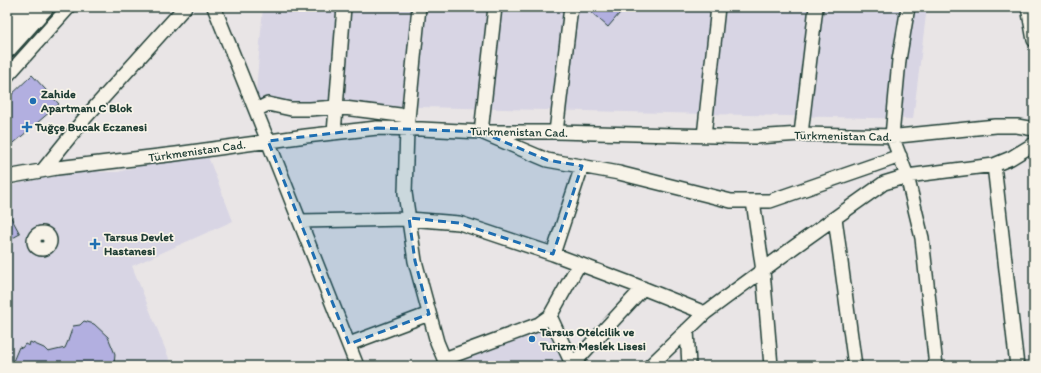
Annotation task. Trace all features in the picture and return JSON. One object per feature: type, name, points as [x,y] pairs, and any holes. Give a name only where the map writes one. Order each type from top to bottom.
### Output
[{"type":"highway","points":[[7,24],[22,7]]},
{"type":"highway","points":[[7,48],[44,7]]},
{"type":"street","points":[[7,76],[69,7]]},
{"type":"street","points":[[43,170],[85,118],[185,7]]},
{"type":"street","points":[[214,7],[357,366]]},
{"type":"street","points":[[334,133],[344,7]]},
{"type":"street","points":[[420,7],[407,122],[405,193],[415,261],[437,342],[445,363],[533,327],[550,316],[579,264]]},
{"type":"street","points":[[495,7],[481,132],[547,160],[619,173],[731,201],[770,201],[900,156]]},
{"type":"street","points":[[556,132],[570,7]]},
{"type":"street","points":[[704,136],[718,7]]},
{"type":"street","points":[[800,134],[816,7]]},
{"type":"street","points":[[908,7],[899,60],[892,136],[907,176],[922,238],[936,366]]},
{"type":"street","points":[[1028,7],[1034,40]]},
{"type":"street","points":[[256,110],[268,104],[291,109],[310,110],[336,107],[407,122]]},
{"type":"street","name":"Türkmenistan Cad.","points":[[7,177],[57,168],[377,128],[407,122],[481,132],[556,132],[755,137],[800,134],[898,136],[996,126],[1017,126],[1034,129]]},
{"type":"street","points":[[650,366],[705,313],[884,183],[907,176],[994,165],[1011,158],[1034,144]]},
{"type":"street","points":[[994,165],[1016,366]]},
{"type":"street","points":[[553,254],[582,166]]},
{"type":"street","points":[[753,201],[763,271],[771,366]]},
{"type":"street","points":[[835,218],[855,366]]},
{"type":"street","points":[[300,221],[409,219],[459,223],[553,254],[705,313]]},
{"type":"street","points":[[550,316],[572,366],[643,288]]},
{"type":"street","points":[[349,344],[430,314]]},
{"type":"street","points":[[687,330],[689,366]]},
{"type":"highlighted area","points":[[377,128],[481,132],[547,160],[582,166],[553,254],[459,223],[409,218],[415,261],[429,314],[349,344],[268,141]]},
{"type":"shaded area","points":[[263,7],[927,7],[913,119],[255,103]]},
{"type":"shaded area","name":"Tarsus Devlet Hastanesi","points":[[207,154],[233,221],[132,266],[172,366],[7,366],[7,187],[89,169],[101,172],[118,172],[154,162]]},
{"type":"shaded area","name":"Tarsus Otelcilik ve Turizm Meslek Lisesi","points":[[553,322],[569,366],[460,366],[456,355]]},
{"type":"building","points":[[595,7],[625,7],[608,27],[591,12]]},
{"type":"building","name":"Zahide Apartmanı C Blok","points":[[32,75],[59,104],[7,149],[7,99]]},
{"type":"building","points":[[7,210],[20,234],[7,241]]},
{"type":"building","points":[[84,321],[94,324],[108,337],[115,354],[114,366],[11,366],[19,347],[22,348],[25,344],[29,346],[30,342],[44,348],[48,352],[65,348],[73,326],[80,325]]},
{"type":"place","name":"Zahide Apartmanı C Blok","points":[[33,101]]},
{"type":"place","name":"Tuğçe Bucak Eczanesi","points":[[27,127]]},
{"type":"place","name":"Tarsus Devlet Hastanesi","points":[[95,244]]},
{"type":"place","name":"Tarsus Otelcilik ve Turizm Meslek Lisesi","points":[[532,339]]}]
